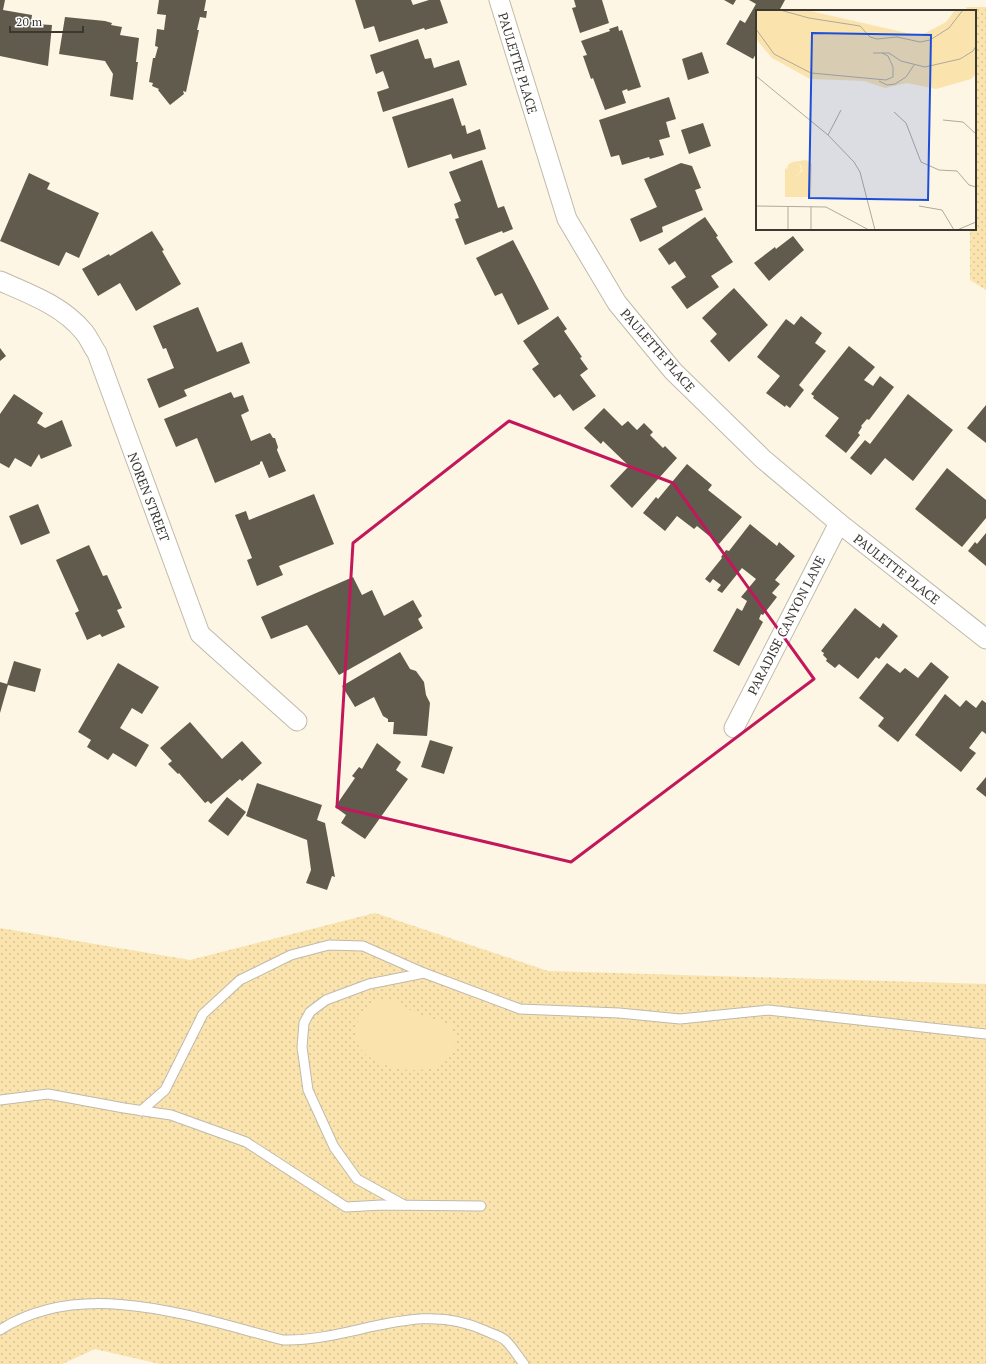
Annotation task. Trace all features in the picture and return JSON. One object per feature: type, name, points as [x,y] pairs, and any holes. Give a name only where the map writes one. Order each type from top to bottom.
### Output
[{"type":"street","name":"PAULETTE PLACE","points":[[499,0],[567,218],[617,304],[673,371],[763,458],[839,523],[986,639]]},
{"type":"street","name":"NOREN STREET","points":[[0,281],[44,301],[64,313],[84,332],[97,353],[200,634],[297,721]]},
{"type":"street","name":"PARADISE CANYON LANE","points":[[734,728],[839,523]]},
{"type":"lane","points":[[141,1111],[165,1090],[203,1014],[240,980],[291,955],[329,945],[363,946],[424,974],[520,1009],[619,1013],[680,1019],[768,1010],[986,1034]]},
{"type":"lane","points":[[404,1205],[357,1179],[334,1147],[308,1090],[302,1046],[304,1023],[310,1012],[326,1000],[369,984],[424,974]]},
{"type":"lane","points":[[0,1100],[48,1094],[141,1111],[171,1114],[246,1142],[346,1207],[404,1205],[481,1206]]},
{"type":"lane","points":[[0,1330],[9,1324],[52,1307],[93,1302],[136,1305],[283,1340],[305,1341],[409,1319],[446,1318],[476,1326],[505,1340],[524,1364]]},
{"type":"highlighted area","points":[[509,421],[673,483],[814,679],[571,862],[337,807],[353,543]]},
{"type":"shaded area","points":[[966,7],[986,7],[986,290],[970,280],[970,230],[976,230],[976,10],[967,10]]},
{"type":"shaded area","points":[[375,913],[548,971],[986,984],[986,1364],[160,1364],[95,1349],[62,1364],[0,1364],[0,928],[190,960]]},
{"type":"shaded area","points":[[385,999],[398,999],[415,1013],[451,1025],[455,1047],[445,1062],[427,1069],[404,1069],[382,1064],[364,1053],[355,1037],[360,1017],[371,1003]]},
{"type":"building","points":[[0,0],[5,0],[3,10],[32,15],[31,22],[35,22],[35,24],[52,25],[48,66],[0,56]]},
{"type":"building","points":[[159,0],[206,0],[204,11],[207,11],[206,18],[200,17],[197,30],[199,30],[186,92],[183,91],[184,94],[170,105],[158,90],[159,89],[152,86],[153,83],[149,82],[153,58],[155,58],[158,47],[155,46],[157,29],[164,30],[166,15],[157,14]]},
{"type":"building","points":[[355,0],[411,0],[413,5],[429,0],[440,0],[448,23],[425,30],[424,28],[379,42],[374,26],[364,29]]},
{"type":"building","points":[[574,0],[602,0],[609,23],[580,33],[572,8],[576,7]]},
{"type":"building","points":[[724,0],[736,0],[733,5]]},
{"type":"building","points":[[749,0],[785,0],[780,10],[756,10],[756,54],[753,59],[726,44],[740,20],[745,23],[756,4]]},
{"type":"building","points":[[65,17],[105,21],[112,23],[111,25],[122,27],[120,35],[139,38],[136,62],[138,62],[133,100],[110,96],[113,74],[105,61],[59,54]]},
{"type":"building","points":[[618,26],[619,31],[622,30],[641,87],[628,91],[627,89],[622,91],[626,103],[605,110],[593,78],[591,79],[583,56],[587,55],[581,41],[610,31],[609,29]]},
{"type":"building","points":[[418,39],[425,59],[431,58],[434,68],[459,60],[467,85],[383,112],[377,92],[389,88],[383,71],[376,74],[370,55]]},
{"type":"building","points":[[702,52],[709,73],[688,80],[682,59]]},
{"type":"building","points":[[669,97],[676,119],[666,122],[670,137],[659,140],[664,155],[650,159],[649,157],[622,165],[619,155],[611,157],[599,120]]},
{"type":"building","points":[[453,98],[462,126],[465,125],[467,134],[480,129],[486,149],[453,159],[451,154],[408,168],[392,117]]},
{"type":"building","points":[[703,123],[711,146],[689,154],[681,130]]},
{"type":"building","points":[[482,160],[498,208],[504,206],[513,229],[503,233],[502,231],[465,245],[455,219],[459,218],[454,204],[461,201],[449,172]]},
{"type":"building","points":[[681,163],[692,166],[701,188],[695,190],[703,210],[662,227],[663,232],[640,242],[630,219],[657,207],[644,179]]},
{"type":"building","points":[[29,173],[50,183],[47,189],[99,213],[79,258],[66,252],[59,266],[0,241]]},
{"type":"building","points":[[705,217],[718,236],[716,237],[733,262],[711,276],[719,287],[687,309],[671,287],[686,277],[675,261],[669,265],[658,249]]},
{"type":"building","points":[[152,231],[164,250],[162,251],[181,284],[136,311],[120,283],[98,296],[82,269],[109,254],[110,256]]},
{"type":"building","points":[[793,236],[804,250],[769,281],[754,263],[775,247],[776,249]]},
{"type":"building","points":[[513,240],[549,309],[518,325],[502,293],[495,296],[476,258]]},
{"type":"building","points":[[734,288],[768,325],[729,362],[710,341],[717,334],[702,318]]},
{"type":"building","points":[[198,307],[217,352],[242,342],[250,363],[184,390],[187,396],[159,408],[147,379],[174,368],[166,348],[163,349],[153,326]]},
{"type":"building","points":[[558,316],[567,329],[564,331],[582,357],[580,358],[588,369],[580,375],[596,396],[573,411],[560,394],[554,398],[532,369],[539,364],[523,341]]},
{"type":"building","points":[[801,316],[822,333],[815,343],[826,351],[799,385],[804,390],[790,408],[786,405],[785,407],[766,393],[780,376],[757,357],[786,319],[794,325]]},
{"type":"building","points":[[849,346],[875,367],[864,380],[873,386],[880,376],[894,387],[869,420],[867,419],[861,426],[862,427],[858,433],[860,435],[846,453],[825,436],[839,418],[813,398],[814,396],[811,394]]},
{"type":"building","points":[[0,348],[6,356],[0,361]]},
{"type":"building","points":[[231,392],[234,398],[243,395],[249,411],[241,415],[251,441],[270,433],[273,438],[275,438],[278,447],[277,450],[286,471],[269,478],[262,461],[260,464],[215,483],[197,438],[176,447],[164,419]]},
{"type":"building","points":[[14,394],[43,413],[37,423],[45,428],[62,420],[72,446],[41,459],[39,454],[31,467],[15,458],[9,468],[0,463],[0,414]]},
{"type":"building","points":[[908,394],[953,430],[913,481],[885,458],[871,475],[850,458],[865,440],[870,444]]},
{"type":"building","points":[[986,405],[986,443],[967,428]]},
{"type":"building","points":[[604,408],[622,426],[628,421],[637,430],[644,423],[653,432],[650,435],[663,448],[665,446],[677,458],[632,508],[610,486],[629,466],[603,441],[601,444],[584,428]]},
{"type":"building","points":[[687,464],[712,485],[708,490],[742,517],[719,544],[697,526],[694,529],[677,516],[665,531],[643,513],[656,497],[658,499]]},
{"type":"building","points":[[947,468],[986,500],[986,518],[962,547],[915,509]]},
{"type":"building","points":[[314,494],[334,544],[279,566],[283,575],[257,586],[247,560],[252,558],[235,515],[246,511],[249,520]]},
{"type":"building","points":[[38,504],[50,533],[21,545],[9,516]]},
{"type":"building","points":[[750,524],[777,546],[779,542],[795,556],[775,580],[780,584],[772,593],[777,597],[763,615],[761,614],[759,619],[763,622],[739,666],[713,651],[737,608],[742,611],[747,601],[741,597],[756,579],[742,568],[722,593],[717,590],[721,585],[713,579],[710,583],[705,579],[722,558],[721,557],[726,550],[729,551]]},
{"type":"building","points":[[986,533],[986,566],[968,551],[975,542],[977,544]]},
{"type":"building","points":[[89,545],[103,576],[107,575],[122,608],[117,610],[125,627],[102,637],[100,634],[87,640],[75,613],[79,611],[56,560]]},
{"type":"building","points":[[353,577],[362,595],[372,590],[384,616],[413,600],[422,616],[418,619],[423,628],[339,675],[307,625],[271,639],[261,617]]},
{"type":"building","points":[[855,608],[880,628],[883,623],[898,636],[879,659],[876,657],[858,679],[839,664],[835,668],[826,661],[827,659],[823,655],[824,653],[821,651]]},
{"type":"building","points":[[400,652],[410,669],[416,671],[424,682],[426,695],[430,703],[427,736],[393,734],[394,722],[388,722],[388,719],[383,716],[374,697],[355,707],[342,686]]},
{"type":"building","points":[[14,661],[41,669],[35,692],[8,685],[0,713],[0,682],[7,684]]},
{"type":"building","points":[[931,662],[949,677],[898,742],[878,726],[884,718],[859,698],[887,663],[900,673],[905,668],[918,678]]},
{"type":"building","points":[[118,663],[159,687],[142,714],[132,708],[120,728],[149,745],[136,767],[113,753],[108,760],[87,747],[91,740],[78,732]]},
{"type":"building","points":[[945,694],[960,707],[966,700],[976,708],[982,700],[986,703],[986,734],[982,731],[969,748],[976,753],[961,772],[915,735]]},
{"type":"building","points":[[190,722],[222,759],[242,741],[262,763],[242,781],[240,779],[211,804],[208,801],[205,803],[179,773],[178,774],[168,764],[172,761],[160,748]]},
{"type":"building","points":[[430,740],[453,747],[444,774],[421,767]]},
{"type":"building","points":[[377,743],[401,762],[396,770],[408,779],[365,839],[341,823],[346,815],[335,807],[355,778],[352,776],[359,767],[362,769]]},
{"type":"building","points":[[986,777],[986,797],[976,789]]},
{"type":"building","points":[[257,783],[322,805],[317,820],[325,823],[335,877],[332,876],[327,890],[306,883],[311,870],[307,840],[246,816]]},
{"type":"building","points":[[227,797],[246,812],[228,836],[208,821]]}]
